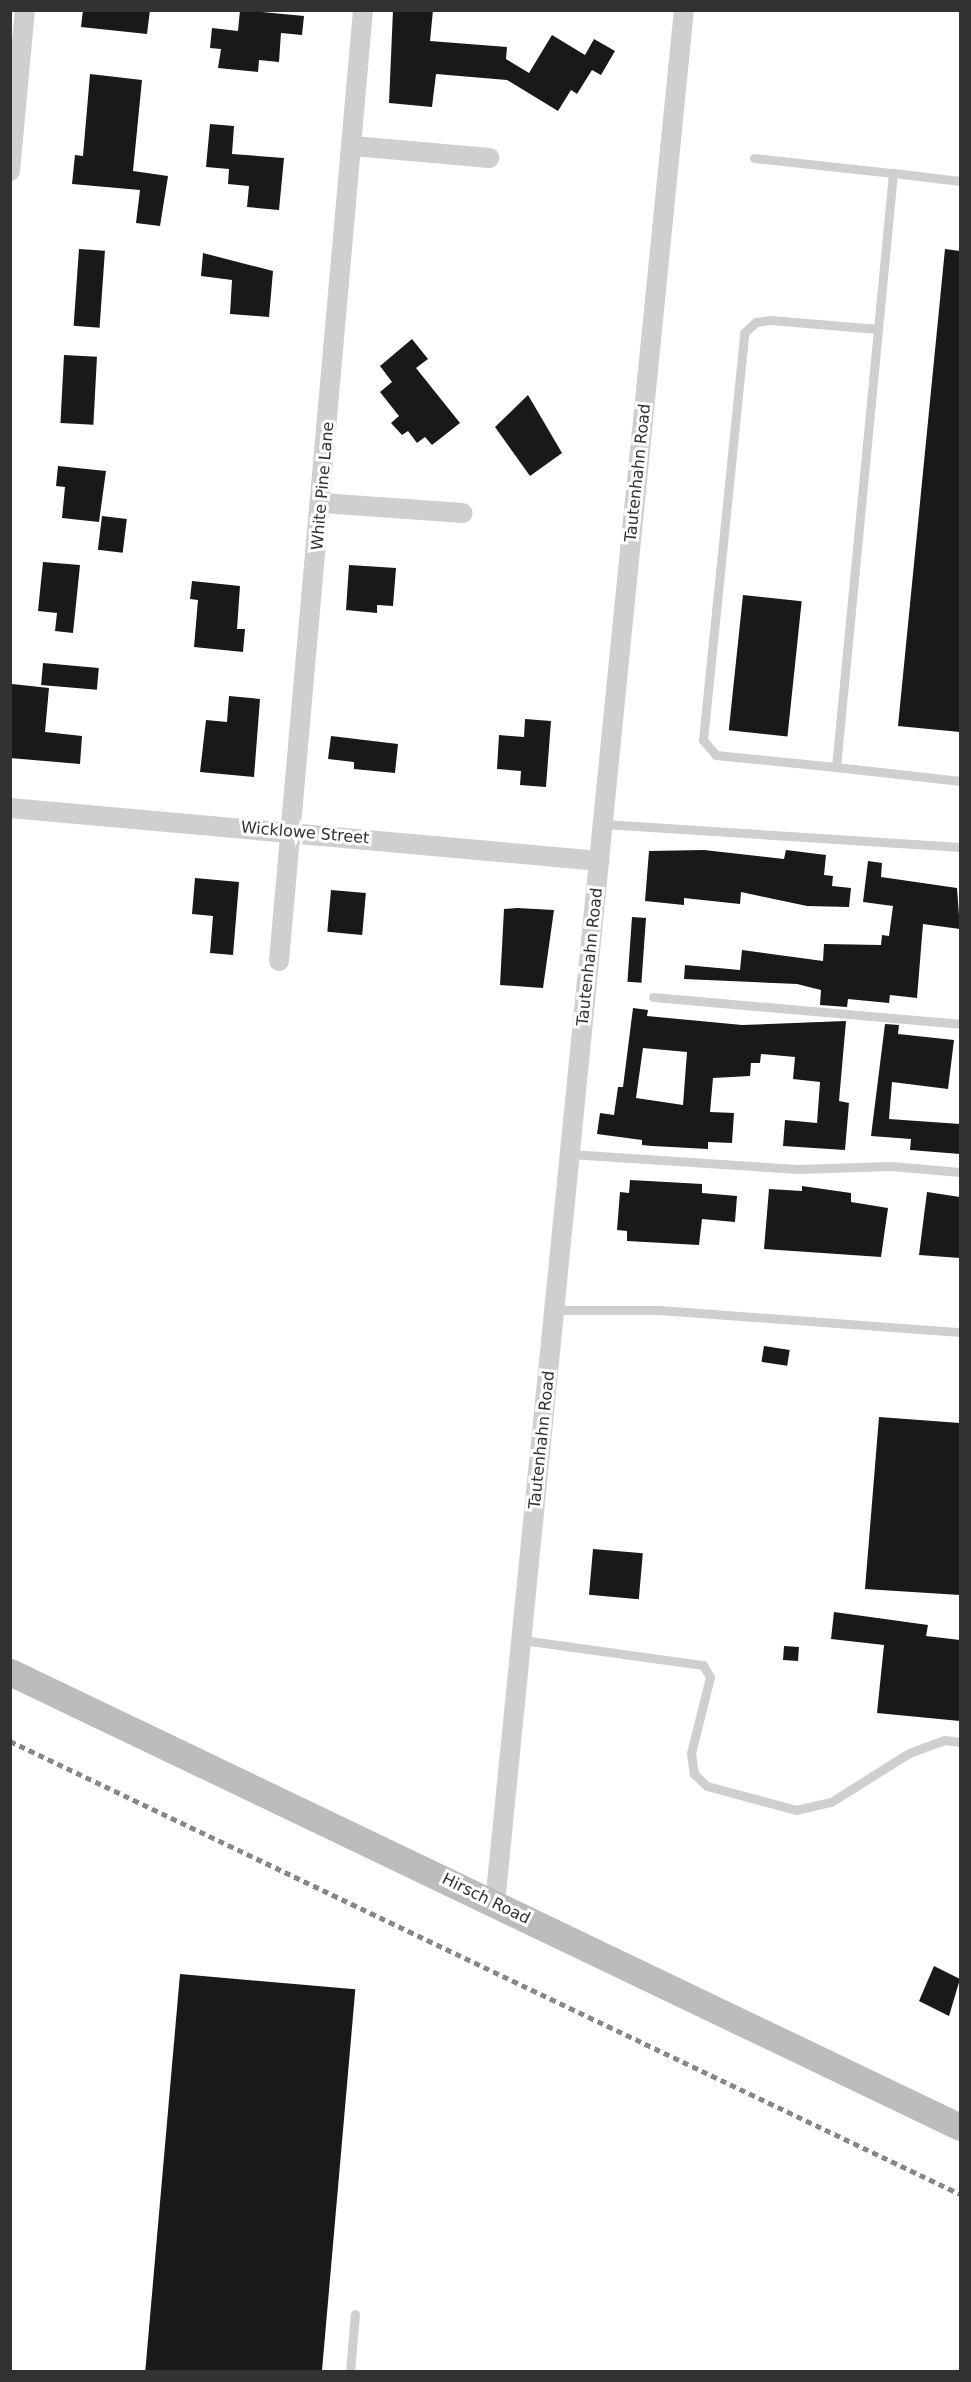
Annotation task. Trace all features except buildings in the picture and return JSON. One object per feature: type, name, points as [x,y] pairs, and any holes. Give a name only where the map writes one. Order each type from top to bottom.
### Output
[{"type":"main road","name":"Hirsch Road","points":[[10,1672],[960,2127]]},
{"type":"street","points":[[10,171],[25,10]]},
{"type":"street","name":"White Pine Lane","points":[[279,961],[322,503],[363,10]]},
{"type":"street","name":"Tautenhahn Road","points":[[495,1903],[684,10]]},
{"type":"street","points":[[353,146],[489,158]]},
{"type":"street","points":[[322,503],[463,513]]},
{"type":"street","name":"Wicklowe Street","points":[[10,808],[600,861]]},
{"type":"lane","points":[[754,158],[960,181]]},
{"type":"lane","points":[[836,767],[893,173]]},
{"type":"lane","points":[[878,329],[771,320],[756,322],[744,333],[703,740],[711,753],[960,781]]},
{"type":"lane","points":[[604,824],[960,847]]},
{"type":"lane","points":[[653,997],[960,1024]]},
{"type":"lane","points":[[570,1154],[798,1169],[891,1166],[960,1172]]},
{"type":"lane","points":[[555,1310],[659,1310],[960,1332]]},
{"type":"lane","points":[[522,1640],[703,1665],[710,1677],[691,1753],[694,1774],[707,1786],[796,1810],[831,1802],[909,1753],[944,1740],[960,1742]]},
{"type":"lane","points":[[350,2372],[355,2314]]},
{"type":"railway","points":[[10,1741],[960,2194]]}]
